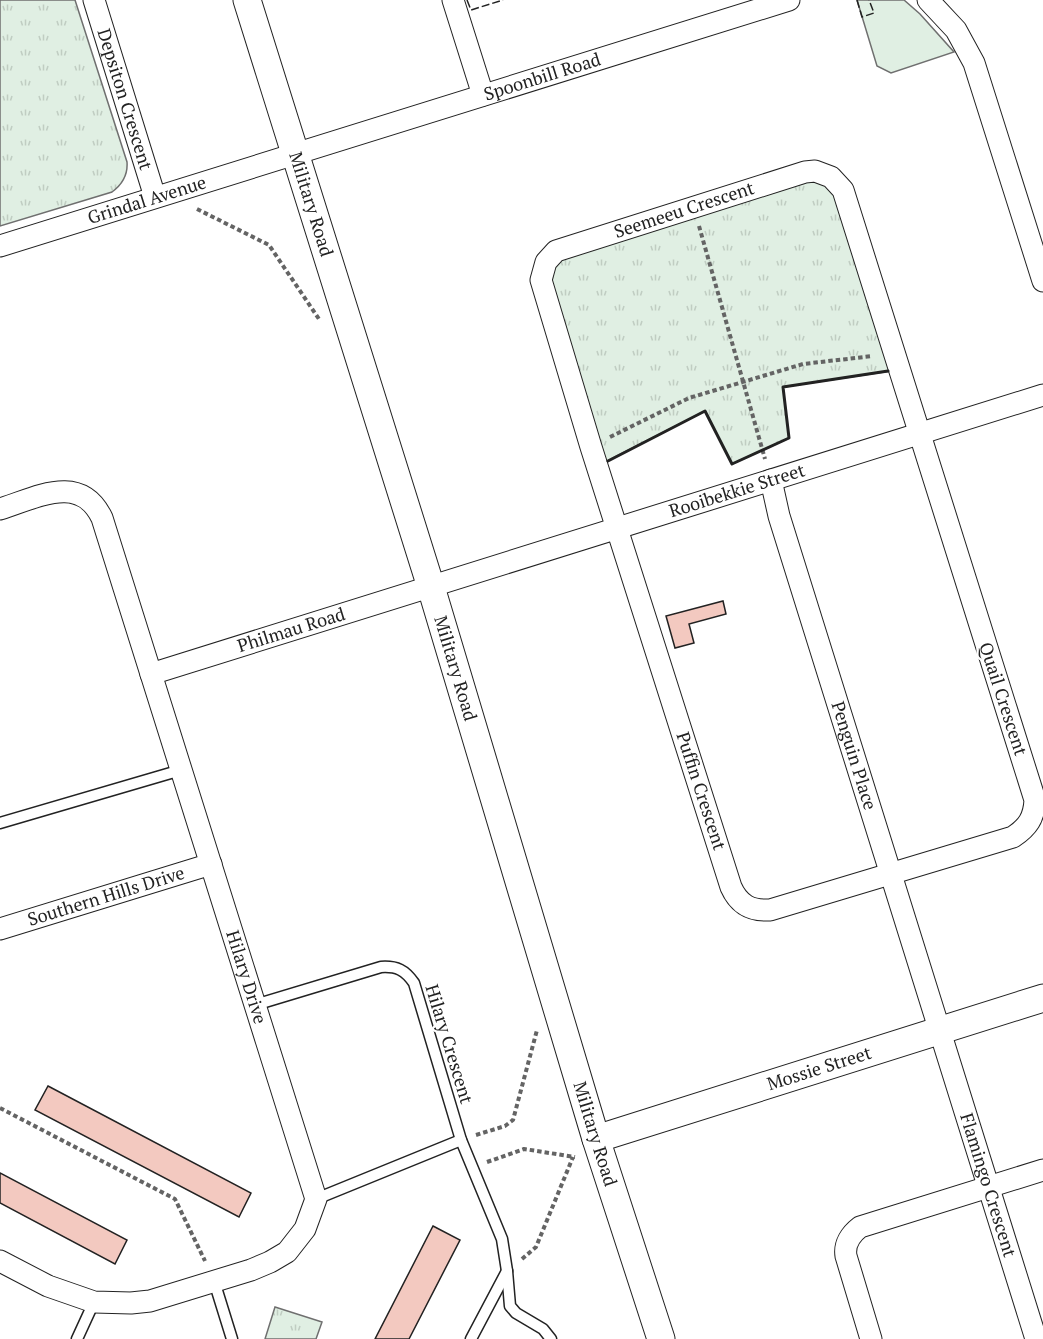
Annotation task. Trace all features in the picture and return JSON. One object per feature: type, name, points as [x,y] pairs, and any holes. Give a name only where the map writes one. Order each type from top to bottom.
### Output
[{"type":"street","name":"Depsiton Crescent","points":[[94,0],[155,198]]},
{"type":"street","name":"Military Road","points":[[248,0],[430,586],[588,1149],[661,1339]]},
{"type":"street","points":[[453,0],[483,95]]},
{"type":"street","name":"Spoonbill Road","points":[[295,153],[789,0]]},
{"type":"street","points":[[928,0],[956,30],[974,63],[1043,281]]},
{"type":"street","name":"Grindal Avenue","points":[[0,246],[295,153]]},
{"type":"street","name":"Seemeeu Crescent","points":[[618,527],[542,287],[546,262],[556,251],[805,172],[815,171],[831,177],[843,190],[919,433]]},
{"type":"street","name":"Rooibekkie Street","points":[[430,586],[1043,394]]},
{"type":"street","name":"Quail Crescent","points":[[891,873],[1013,837],[1023,831],[1030,822],[1035,800],[919,433]]},
{"type":"street","name":"Penguin Place","points":[[771,480],[779,516],[941,1030]]},
{"type":"street","name":"Hilary Drive","points":[[0,509],[57,491],[71,491],[81,494],[96,506],[102,518],[316,1199]]},
{"type":"street","name":"Puffin Crescent","points":[[618,527],[735,896],[751,909],[770,910],[891,873]]},
{"type":"street","name":"Philmau Road","points":[[151,674],[430,586]]},
{"type":"street","name":"Southern Hills Drive","points":[[0,929],[211,864]]},
{"type":"street","name":"Mossie Street","points":[[588,1149],[1043,998]]},
{"type":"street","name":"Flamingo Crescent","points":[[941,1030],[1036,1339]]},
{"type":"street","points":[[871,1339],[846,1256],[846,1244],[854,1231],[860,1227],[1043,1170]]},
{"type":"street","points":[[0,1261],[48,1286],[94,1302],[120,1304],[150,1301],[261,1266],[286,1252],[305,1229],[316,1199]]},
{"type":"lane","points":[[0,823],[181,770]]},
{"type":"lane","name":"Hilary Crescent","points":[[255,1005],[381,967],[391,966],[407,973],[414,982],[461,1140]]},
{"type":"lane","points":[[316,1199],[461,1140],[502,1239],[510,1306],[516,1313],[543,1329],[551,1339]]},
{"type":"lane","points":[[471,1339],[507,1271]]},
{"type":"lane","points":[[214,1281],[232,1339]]},
{"type":"lane","points":[[77,1339],[94,1302]]},
{"type":"path","points":[[155,198],[198,209],[269,245],[324,326]]},
{"type":"path","points":[[694,207],[771,480]]},
{"type":"path","points":[[591,447],[689,398],[803,364],[868,356],[895,356]]},
{"type":"path","points":[[461,1140],[505,1126],[513,1120],[539,1022]]},
{"type":"path","points":[[0,1108],[175,1199],[214,1281]]},
{"type":"path","points":[[472,1167],[524,1149],[573,1157],[588,1149]]},
{"type":"path","points":[[507,1271],[536,1247],[573,1157]]},
{"type":"green space","points":[[0,0],[75,0],[127,162],[127,171],[119,186],[112,192],[0,226]]},
{"type":"green space","points":[[857,0],[904,0],[920,14],[954,52],[891,73],[877,66]]},
{"type":"green space","points":[[818,180],[835,193],[892,371],[783,387],[789,438],[732,464],[705,411],[605,462],[552,285],[553,268],[561,258],[804,181]]},
{"type":"green space","points":[[275,1307],[322,1322],[316,1339],[265,1339]]},
{"type":"building","points":[[723,601],[726,614],[689,624],[694,643],[675,648],[666,616]]},
{"type":"building","points":[[48,1086],[251,1193],[239,1217],[35,1110]]},
{"type":"building","points":[[0,1173],[127,1240],[115,1264],[0,1203]]},
{"type":"building","points":[[433,1226],[460,1240],[409,1339],[375,1339]]},
{"type":"fence","points":[[467,0],[471,10],[503,0]]},
{"type":"fence","points":[[857,0],[862,17],[874,13],[869,0]]},
{"type":"wall","points":[[608,461],[705,411],[732,464],[789,438],[783,387],[888,371]]}]
